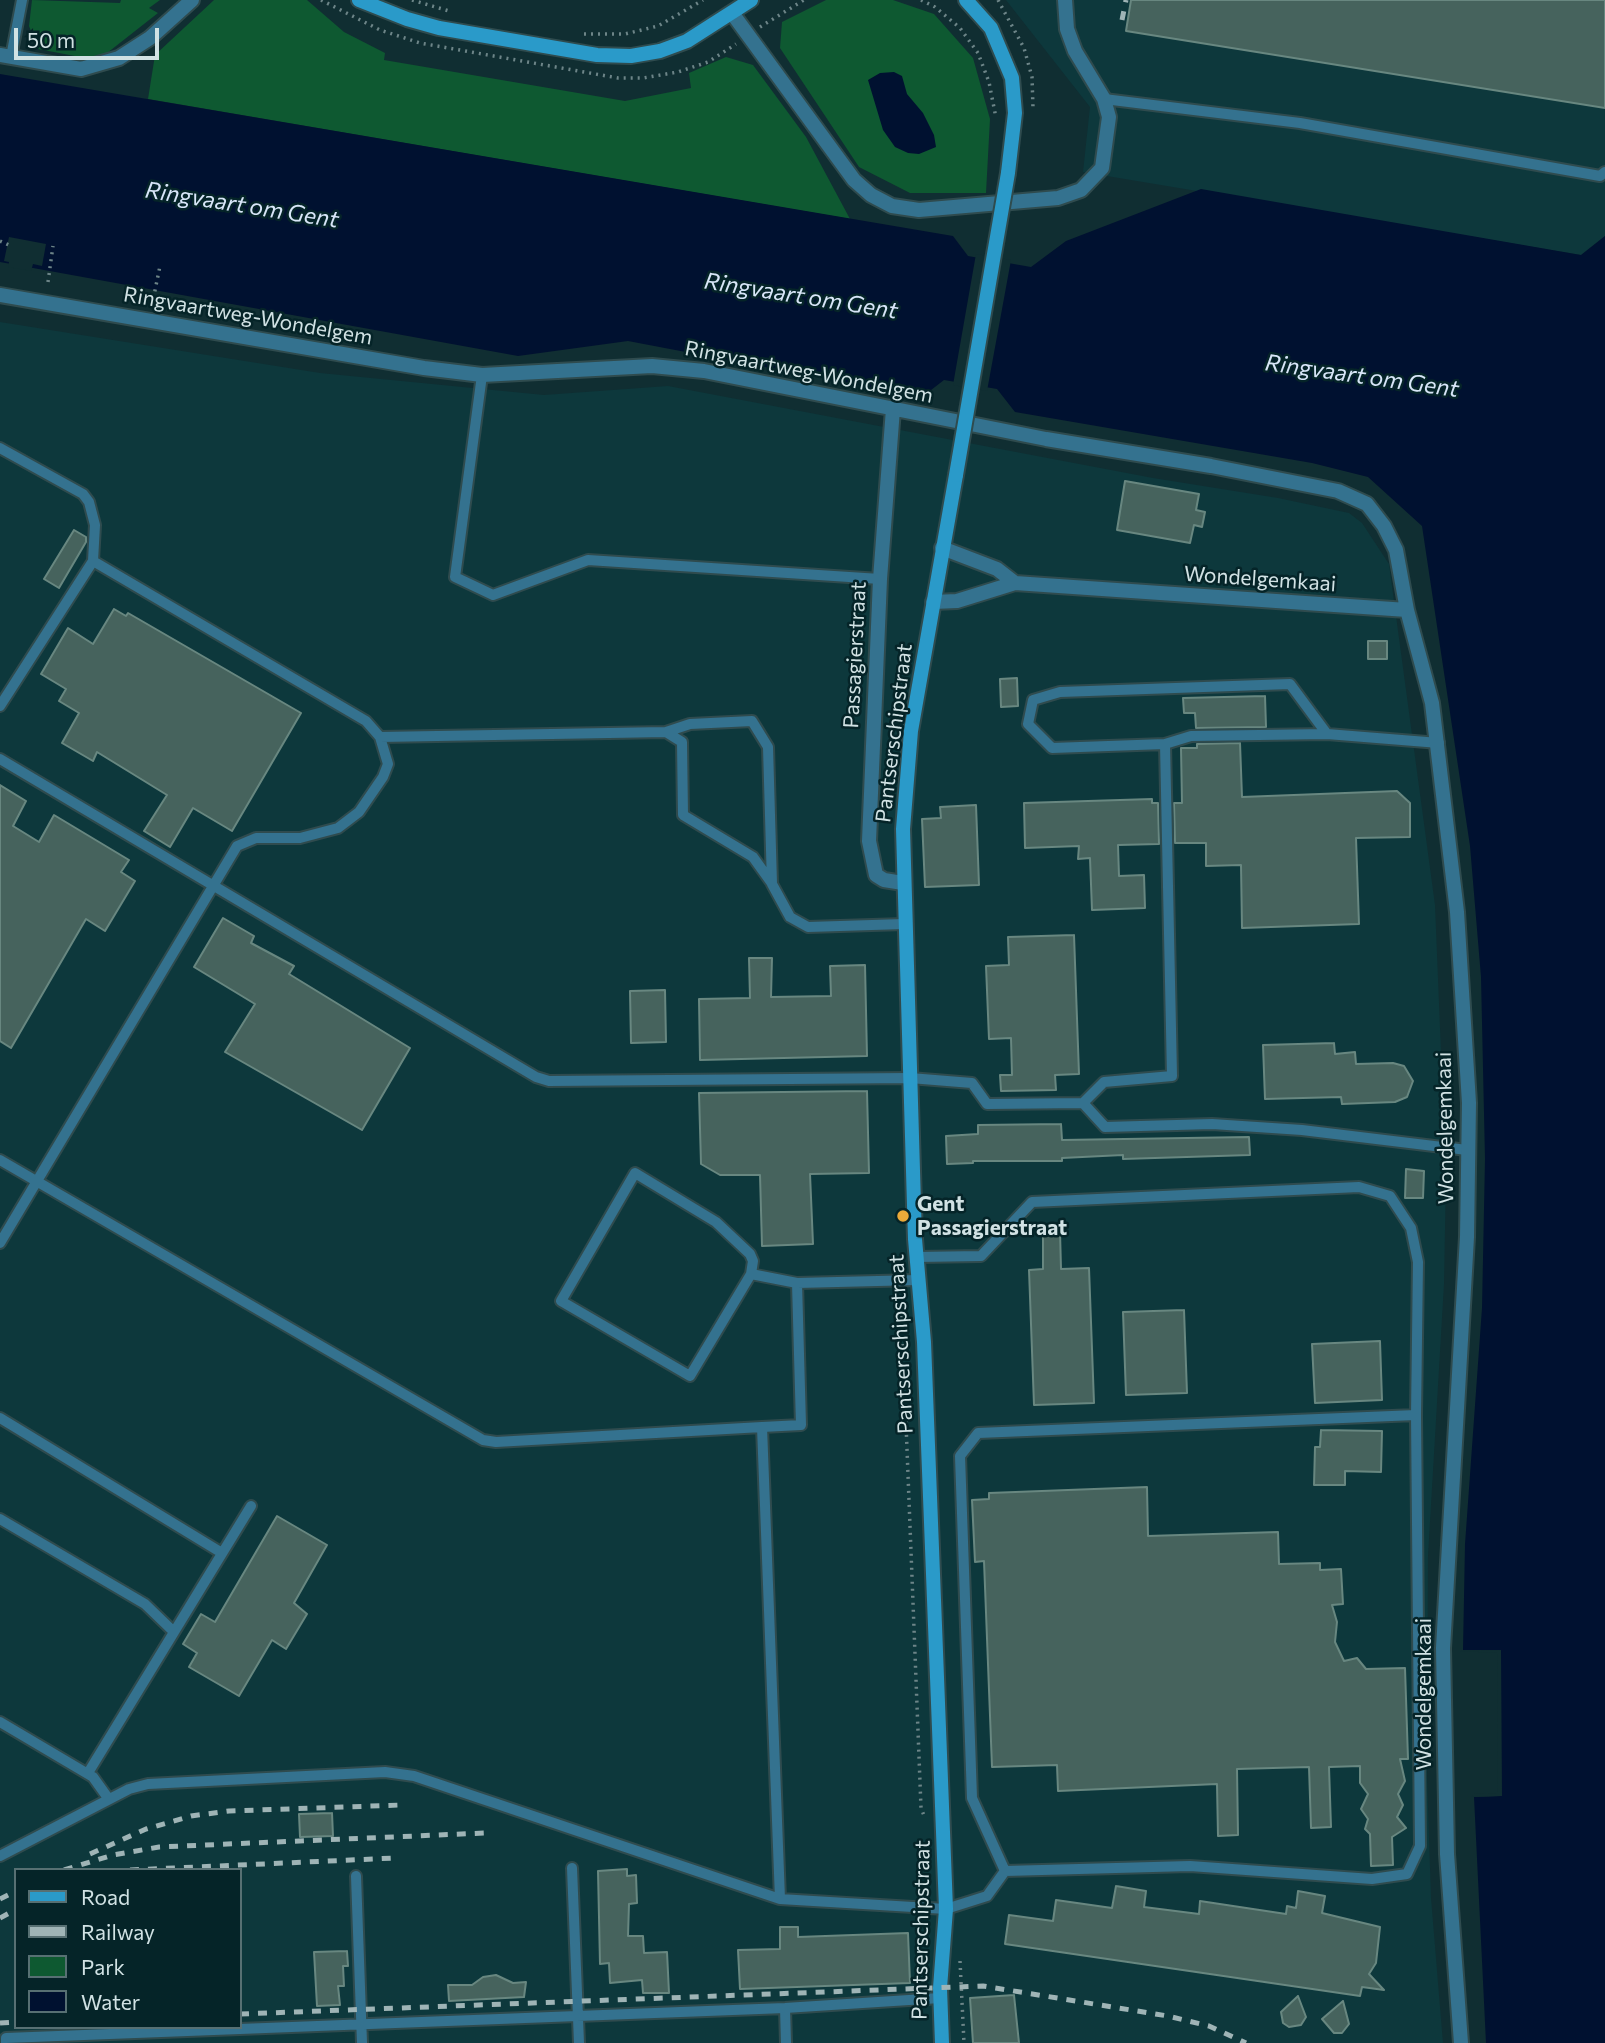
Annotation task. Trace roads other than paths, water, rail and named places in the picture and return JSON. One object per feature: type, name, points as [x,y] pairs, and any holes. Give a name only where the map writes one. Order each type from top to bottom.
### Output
[{"type":"main road","points":[[359,0],[439,28],[597,55],[631,56],[660,51],[687,41],[751,0]]},
{"type":"main road","points":[[933,602],[1008,173],[1015,113],[1012,78],[991,28],[966,0]]},
{"type":"main road","name":"Pantserschipstraat","points":[[933,602],[906,778],[903,883],[946,1909],[940,1998],[942,2043]]},
{"type":"street","points":[[6,56],[81,69],[119,58],[150,38],[192,0]]},
{"type":"street","points":[[732,13],[854,180],[871,195],[892,206],[919,210],[1058,198],[1080,190],[1102,168],[1109,117],[1104,99],[1075,51],[1067,29],[1065,0]]},
{"type":"street","name":"Ringvaartweg-Wondelgem","points":[[0,295],[424,368],[482,375],[652,366],[704,371],[892,409],[1338,491],[1367,504],[1384,526],[1396,550],[1407,610]]},
{"type":"street","name":"Passagierstraat","points":[[892,409],[884,494],[869,841],[876,875],[884,880],[903,883]]},
{"type":"street","name":"Wondelgemkaai","points":[[942,548],[998,569],[1015,583]]},
{"type":"street","name":"Wondelgemkaai","points":[[933,602],[957,601],[1015,583],[1407,610],[1432,703],[1439,743],[1457,912],[1469,1102],[1467,1237],[1443,1648],[1447,1854],[1461,2043]]},
{"type":"lane","points":[[6,56],[22,0]]},
{"type":"lane","points":[[1104,99],[1300,123],[1600,176],[1605,172]]},
{"type":"lane","points":[[482,375],[455,577],[493,595],[588,560],[880,579]]},
{"type":"lane","points":[[0,448],[83,494],[89,502],[95,525],[93,561],[0,706]]},
{"type":"lane","points":[[0,1243],[237,846],[245,841],[316,836],[350,821],[383,777],[387,754],[380,737],[366,721],[93,561]]},
{"type":"lane","points":[[1327,734],[1290,684],[1060,692],[1032,700],[1028,724],[1052,748],[1165,744],[1191,736],[1327,734],[1439,743]]},
{"type":"lane","points":[[380,737],[666,732],[690,724],[752,721],[768,747],[772,884]]},
{"type":"lane","points":[[666,732],[682,742],[683,815],[753,857],[790,917],[808,927],[904,924]]},
{"type":"lane","points":[[0,759],[536,1077],[549,1082],[910,1078],[972,1083],[987,1104],[1083,1103],[1104,1082],[1172,1076],[1165,744]]},
{"type":"lane","points":[[1083,1103],[1105,1127],[1213,1124],[1302,1129],[1467,1150]]},
{"type":"lane","points":[[0,1160],[483,1440],[496,1442],[801,1425],[797,1283]]},
{"type":"lane","points":[[635,1173],[722,1226],[752,1257],[751,1274],[690,1376],[561,1301],[635,1173]]},
{"type":"lane","points":[[917,1257],[981,1255],[1032,1202],[1359,1186],[1390,1196],[1410,1228],[1419,1262],[1416,1415],[1420,1846],[1407,1874],[1372,1879],[1190,1866],[1005,1871]]},
{"type":"lane","points":[[751,1274],[797,1283],[918,1280]]},
{"type":"lane","points":[[1005,1871],[972,1798],[960,1456],[978,1433],[1416,1415]]},
{"type":"lane","points":[[0,1418],[222,1553]]},
{"type":"lane","points":[[762,1427],[780,1899]]},
{"type":"lane","points":[[88,1773],[251,1506]]},
{"type":"lane","points":[[0,1519],[145,1604],[174,1632]]},
{"type":"lane","points":[[0,1722],[88,1773],[108,1798]]},
{"type":"lane","points":[[0,1856],[108,1798],[148,1784],[385,1772],[414,1776],[780,1899],[946,1909],[987,1896],[1005,1871]]},
{"type":"lane","points":[[572,1868],[579,2043]]},
{"type":"lane","points":[[356,1876],[362,2043]]},
{"type":"lane","points":[[4,2040],[785,2008],[940,1998]]},
{"type":"lane","points":[[785,2008],[786,2043]]},
{"type":"water","points":[[894,72],[902,76],[907,94],[923,113],[934,135],[936,147],[919,154],[908,153],[895,147],[883,130],[868,80],[880,73]]},
{"type":"water","name":"Ringvaart om Gent","points":[[0,74],[953,236],[968,256],[1031,267],[1066,241],[1201,189],[1581,255],[1605,236],[1605,2043],[1486,2043],[1474,1797],[1501,1796],[1501,1650],[1463,1650],[1465,1544],[1482,1308],[1485,1159],[1481,977],[1470,846],[1422,526],[1368,477],[1312,463],[1015,412],[997,389],[944,380],[922,397],[628,341],[518,356],[0,262]]},
{"type":"railway","points":[[1122,20],[1126,0]]},
{"type":"railway","points":[[90,1854],[146,1829],[191,1816],[229,1811],[401,1805]]},
{"type":"railway","points":[[71,1868],[113,1855],[159,1847],[485,1833]]},
{"type":"railway","points":[[174,1868],[395,1858]]},
{"type":"railway","points":[[0,1899],[14,1892]]},
{"type":"railway","points":[[0,1918],[14,1911]]},
{"type":"railway","points":[[242,2014],[983,1986],[1168,2016],[1209,2026],[1246,2043]]},
{"type":"railway","points":[[0,2023],[14,2022]]},
{"type":"place","name":"Gent Passagierstraat","points":[[903,1216]]}]
